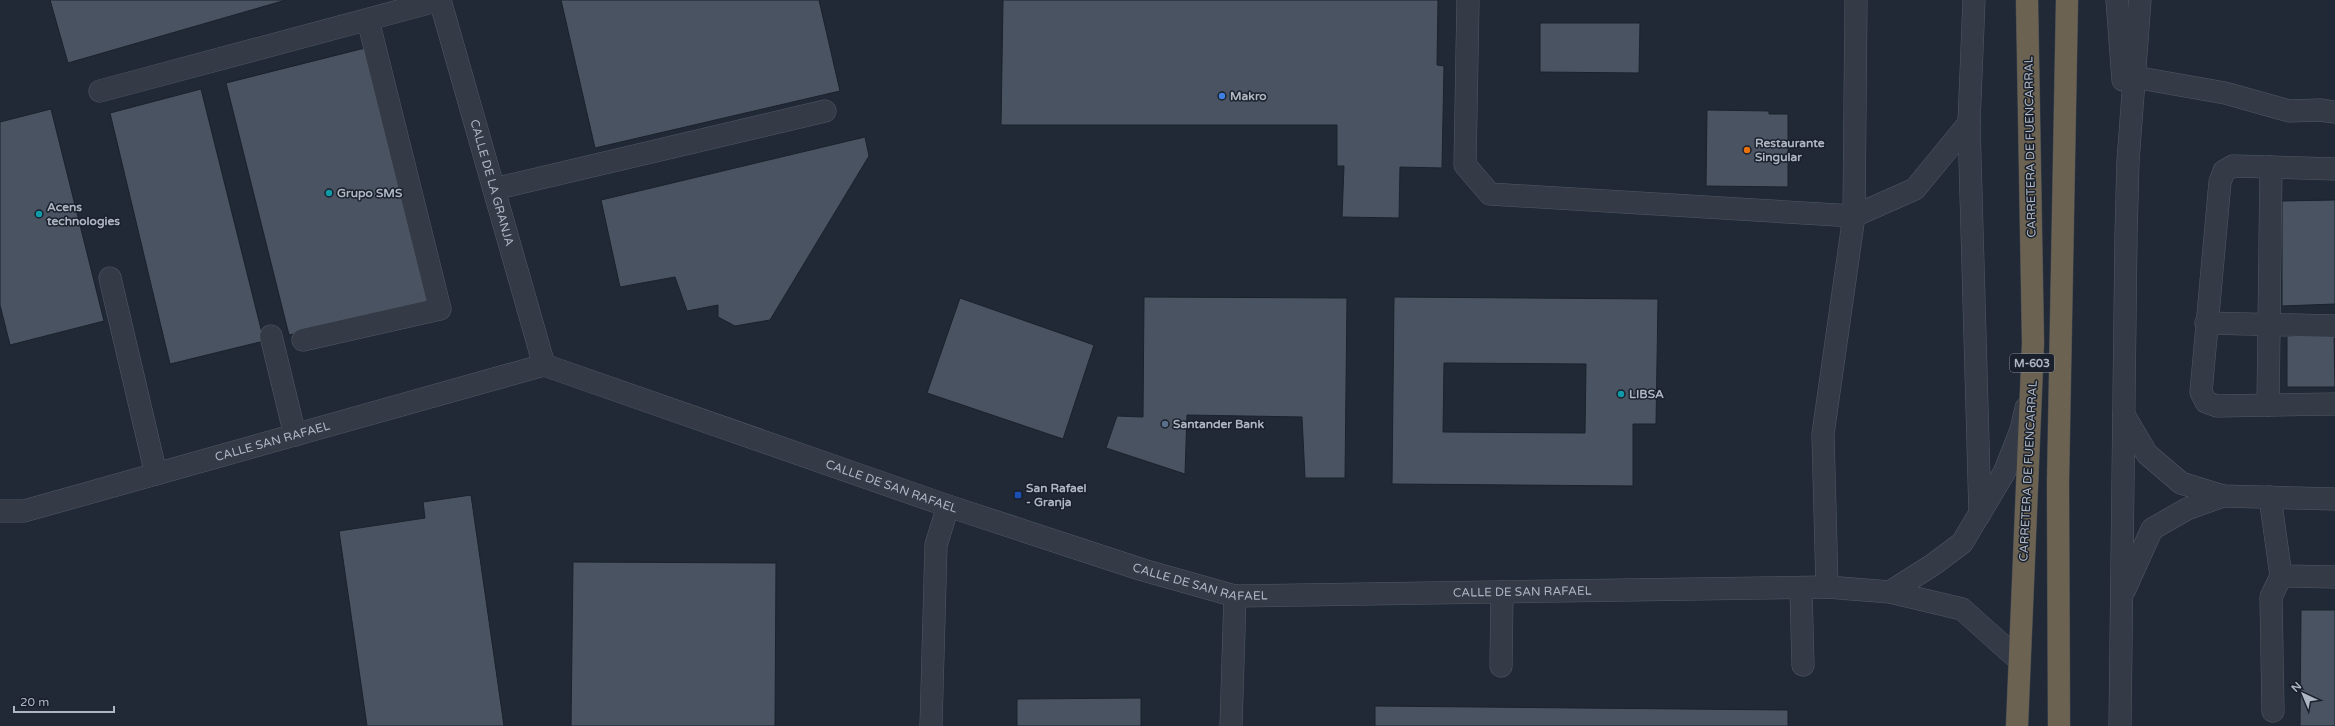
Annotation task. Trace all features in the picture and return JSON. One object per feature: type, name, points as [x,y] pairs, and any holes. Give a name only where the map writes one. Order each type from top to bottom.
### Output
[{"type":"highway","name":"CARRETERA DE FUENCARRAL","points":[[2017,726],[2032,376],[2027,0]]},
{"type":"highway","name":"M-603","points":[[2059,726],[2058,482],[2067,0]]},
{"type":"street","points":[[100,91],[440,0]]},
{"type":"street","name":"CALLE DE LA GRANJA","points":[[440,0],[544,365]]},
{"type":"street","points":[[1468,0],[1465,165],[1490,194],[1854,216],[1916,189],[1969,123]]},
{"type":"street","points":[[1827,587],[1823,434],[1854,216],[1856,0]]},
{"type":"street","points":[[1974,0],[1969,123],[1980,514]]},
{"type":"street","points":[[2117,0],[2128,161]]},
{"type":"street","points":[[2120,726],[2128,161],[2140,0]]},
{"type":"street","points":[[303,340],[440,309],[368,20]]},
{"type":"street","points":[[2134,76],[2225,93],[2289,111],[2320,110],[2335,112]]},
{"type":"street","points":[[494,189],[825,111]]},
{"type":"street","points":[[2335,169],[2232,166],[2224,171],[2220,182],[2201,392],[2206,402],[2217,406],[2335,404]]},
{"type":"street","points":[[2268,405],[2271,167]]},
{"type":"street","points":[[110,278],[156,474]]},
{"type":"street","points":[[2206,324],[2268,323],[2335,326]]},
{"type":"street","points":[[271,336],[295,435]]},
{"type":"street","name":"CALLE SAN RAFAEL","points":[[1,506],[24,511],[544,365]]},
{"type":"street","name":"CALLE DE SAN RAFAEL","points":[[544,365],[948,506],[1143,570],[1235,596],[1801,589],[1827,587],[1890,592],[1962,609],[2019,660]]},
{"type":"street","points":[[1890,592],[1934,564],[1962,543],[2004,473],[2021,430],[2032,376]]},
{"type":"street","points":[[2124,415],[2147,454],[2181,483],[2223,496],[2335,499]]},
{"type":"street","points":[[2121,596],[2152,529],[2187,509],[2223,496]]},
{"type":"street","points":[[2270,498],[2281,576],[2271,597],[2274,711]]},
{"type":"street","points":[[930,726],[936,545],[948,506]]},
{"type":"street","points":[[2281,576],[2335,577]]},
{"type":"street","points":[[1801,589],[1804,666]]},
{"type":"street","points":[[1501,666],[1502,592]]},
{"type":"street","points":[[1231,726],[1235,596]]},
{"type":"street","points":[[2120,659],[2130,726]]},
{"type":"building","points":[[50,0],[286,0],[68,63]]},
{"type":"building","points":[[561,0],[819,0],[840,91],[595,148]]},
{"type":"building","name":"Makro","points":[[1003,0],[1438,0],[1437,65],[1444,66],[1442,168],[1400,167],[1399,218],[1342,217],[1344,166],[1337,166],[1337,125],[1001,125]]},
{"type":"building","points":[[1540,23],[1640,23],[1639,73],[1540,72]]},
{"type":"building","name":"Grupo SMS","points":[[369,47],[430,304],[289,335],[226,83]]},
{"type":"building","points":[[201,89],[264,341],[170,364],[110,113]]},
{"type":"building","name":"Acens technologies","points":[[51,109],[104,321],[10,345],[0,305],[0,122]]},
{"type":"building","name":"Restaurante Singular","points":[[1707,110],[1769,111],[1769,114],[1788,114],[1788,187],[1706,186]]},
{"type":"building","points":[[865,137],[869,156],[770,320],[735,326],[718,317],[718,305],[687,311],[675,277],[620,287],[601,200]]},
{"type":"building","points":[[2335,200],[2335,304],[2282,306],[2282,201]]},
{"type":"building","points":[[1144,297],[1347,298],[1345,478],[1305,478],[1302,417],[1187,415],[1185,474],[1106,448],[1117,416],[1143,417]]},
{"type":"building","name":"LIBSA","points":[[1394,297],[1658,299],[1656,424],[1633,424],[1633,486],[1392,484]],"holes":[[[1444,363],[1586,364],[1585,433],[1443,432]]]},
{"type":"building","points":[[960,298],[1094,345],[1063,439],[927,393]]},
{"type":"building","points":[[2334,334],[2335,387],[2287,387],[2287,336]]},
{"type":"building","points":[[471,495],[504,726],[367,726],[339,531],[425,518],[423,502]]},
{"type":"building","points":[[573,562],[776,563],[775,726],[571,726]]},
{"type":"building","points":[[2301,610],[2335,610],[2335,726],[2300,726]]},
{"type":"building","points":[[1141,698],[1141,726],[1017,726],[1017,699]]},
{"type":"building","points":[[1375,706],[1788,710],[1788,726],[1375,726]]},
{"type":"place","name":"Makro","points":[[1222,96]]},
{"type":"place","name":"Restaurante Singular","points":[[1747,150]]},
{"type":"place","name":"Grupo SMS","points":[[329,193]]},
{"type":"place","name":"Acens technologies","points":[[39,214]]},
{"type":"place","name":"LIBSA","points":[[1621,394]]},
{"type":"place","name":"Santander Bank","points":[[1165,424]]},
{"type":"place","name":"San Rafael - Granja","points":[[1018,495]]}]
